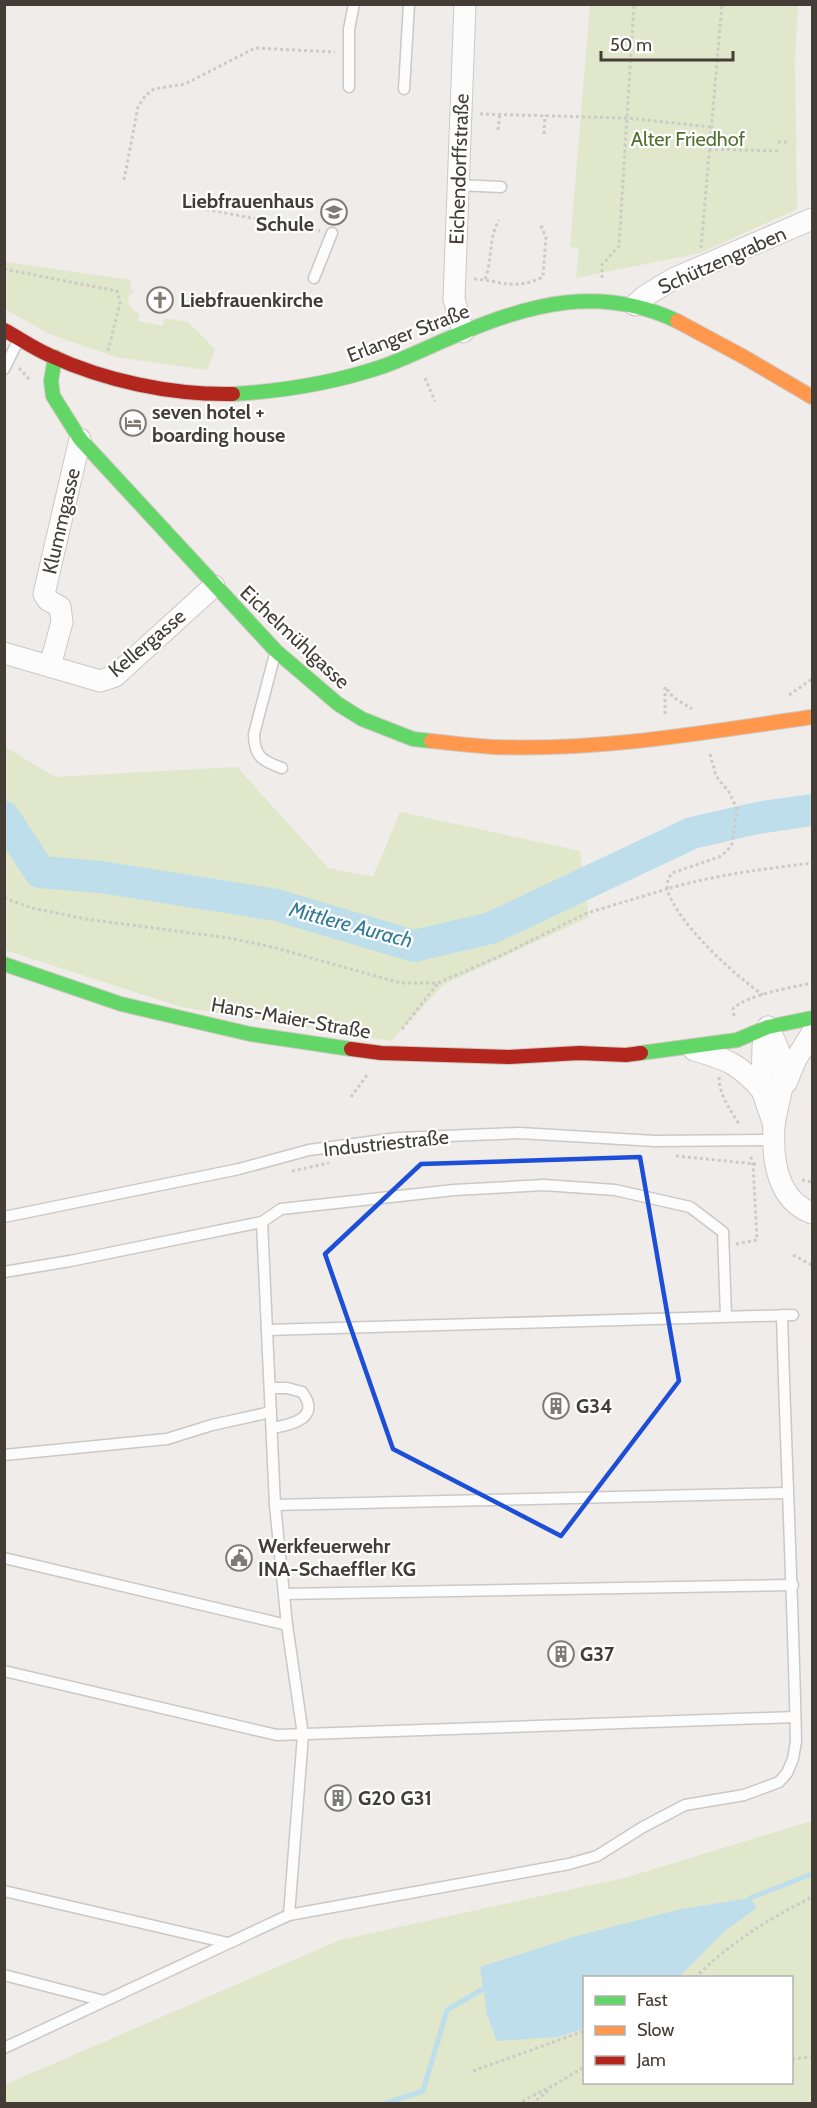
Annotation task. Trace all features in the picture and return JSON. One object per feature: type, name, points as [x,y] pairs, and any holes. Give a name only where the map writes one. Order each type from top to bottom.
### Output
[{"type":"street","name":"Eichendorffstraße","points":[[463,332],[454,299],[465,4]]},
{"type":"street","name":"Schützengraben","points":[[635,305],[673,279],[813,219]]},
{"type":"street","name":"Erlanger Straße","points":[[4,330],[55,357],[121,379],[168,390],[211,394],[252,393],[323,382],[370,371],[508,315],[548,306],[599,301],[635,305],[678,321],[813,397]]},
{"type":"street","name":"Eichelmühlgasse","points":[[55,357],[51,381],[53,396],[80,439],[120,474],[214,586],[276,651],[338,704],[362,719],[413,739],[494,747],[570,746],[706,733],[813,717]]},
{"type":"street","name":"Klummgasse","points":[[50,666],[63,616],[60,607],[45,597],[44,590],[80,439]]},
{"type":"street","name":"Kellergasse","points":[[4,653],[100,681],[115,676],[214,586]]},
{"type":"street","name":"Hans-Maier-Straße","points":[[4,964],[121,1004],[250,1034],[381,1053],[509,1057],[579,1053],[626,1055],[737,1040],[768,1027],[813,1018]]},
{"type":"street","name":"Hans-Maier-Straße","points":[[740,1020],[768,1027]]},
{"type":"street","points":[[768,1027],[782,1060],[783,1069],[772,1092],[775,1158],[785,1192],[795,1203],[813,1213]]},
{"type":"street","points":[[772,1092],[813,1033]]},
{"type":"street","name":"Hans-Maier-Straße","points":[[579,1053],[624,1041]]},
{"type":"street","points":[[687,1048],[722,1058],[772,1092]]},
{"type":"lane","points":[[349,87],[349,29],[354,4]]},
{"type":"lane","points":[[404,89],[409,4]]},
{"type":"lane","points":[[459,185],[501,187]]},
{"type":"lane","points":[[314,278],[332,233]]},
{"type":"lane","points":[[4,369],[20,338]]},
{"type":"lane","points":[[276,651],[254,734],[254,744],[259,756],[266,762],[282,768]]},
{"type":"lane","name":"Industriestraße","points":[[4,1217],[239,1168],[309,1150],[398,1138],[519,1133],[655,1141],[746,1141],[774,1133]]},
{"type":"lane","points":[[4,1272],[262,1222],[280,1209],[454,1190],[544,1185],[615,1190],[690,1207],[723,1232],[726,1317]]},
{"type":"lane","points":[[262,1222],[275,1505],[287,1625],[303,1734],[289,1915]]},
{"type":"lane","points":[[4,2048],[289,1915],[569,1864],[597,1856],[685,1805],[744,1796],[779,1782],[787,1773],[793,1759],[796,1741],[793,1585],[787,1493],[788,1315],[267,1330]]},
{"type":"lane","points":[[270,1388],[287,1388],[302,1392],[307,1397],[307,1408],[301,1421],[272,1428]]},
{"type":"lane","points":[[4,1455],[167,1439],[212,1425],[271,1412]]},
{"type":"lane","points":[[275,1505],[787,1493]]},
{"type":"lane","points":[[4,1558],[287,1625]]},
{"type":"lane","points":[[284,1594],[793,1585]]},
{"type":"lane","points":[[4,1671],[277,1735],[795,1717]]},
{"type":"lane","points":[[4,1891],[228,1943]]},
{"type":"lane","points":[[4,1975],[105,2001]]},
{"type":"path","points":[[602,265],[619,246],[634,4]]},
{"type":"path","points":[[702,267],[700,253],[722,4]]},
{"type":"path","points":[[124,180],[138,107],[145,96],[154,89],[185,84],[255,48],[349,52]]},
{"type":"path","points":[[471,114],[627,118],[711,128]]},
{"type":"path","points":[[498,130],[500,114]]},
{"type":"path","points":[[544,134],[545,115]]},
{"type":"path","points":[[710,149],[777,151],[777,142],[790,142]]},
{"type":"path","points":[[183,205],[332,233]]},
{"type":"path","points":[[485,279],[492,232],[499,220]]},
{"type":"path","points":[[471,278],[485,279],[507,286],[523,285],[543,277],[546,238],[540,223]]},
{"type":"path","points":[[4,268],[117,291],[120,303],[107,354]]},
{"type":"path","points":[[425,378],[435,401]]},
{"type":"path","points":[[706,733],[711,763],[716,776],[734,800],[737,809],[732,844],[719,856],[672,873],[668,879],[667,889],[670,900],[682,916],[726,966],[763,994]]},
{"type":"path","points":[[4,898],[32,908],[86,919],[229,938],[272,947],[401,982],[438,983],[500,956],[587,913],[703,878],[813,862]]},
{"type":"path","points":[[740,1020],[734,1010],[736,1006],[763,994],[813,983]]},
{"type":"path","points":[[720,1074],[720,1088],[724,1099],[741,1127],[753,1164],[757,1240],[751,1242]]},
{"type":"path","points":[[672,1156],[753,1164]]},
{"type":"path","points":[[291,1171],[337,1161]]},
{"type":"path","points":[[792,1255],[813,1265]]},
{"type":"path","points":[[695,1976],[728,1947],[772,1918],[813,1897]]},
{"type":"path","points":[[473,2071],[583,2032]]},
{"type":"path","points":[[793,2060],[813,2057]]},
{"type":"path","points":[[517,2103],[583,2068]]},
{"type":"path","points":[[532,2103],[556,2084]]},
{"type":"highlighted area","points":[[640,1157],[679,1381],[561,1536],[393,1449],[325,1254],[421,1164]]},
{"type":"green space","name":"Alter Friedhof","points":[[590,5],[798,5],[795,60],[797,209],[700,253],[576,278],[579,248],[570,247]]},
{"type":"green space","points":[[5,262],[131,280],[130,289],[135,291],[129,295],[128,304],[140,314],[138,321],[163,326],[164,318],[188,322],[215,349],[207,370],[116,357],[49,334],[5,309]]},
{"type":"green space","points":[[5,747],[55,777],[237,767],[328,868],[373,877],[400,812],[580,851],[589,917],[443,985],[391,1041],[181,1007],[5,950]]},
{"type":"green space","points":[[812,1821],[812,2103],[5,2104],[4,2085],[340,1940],[628,1877]]},
{"type":"water","points":[[750,1898],[757,1908],[726,1930],[680,1976],[583,1976],[583,2029],[558,2037],[497,2041],[487,2015],[480,1967],[569,1938],[677,1910]]},
{"type":"waterway","name":"Mittlere Aurach","points":[[4,817],[40,872],[101,877],[276,905],[414,946],[491,928],[692,833],[757,818],[812,810]]},
{"type":"waterway","points":[[750,1898],[812,1874]]},
{"type":"waterway","points":[[383,2104],[423,2091],[447,2010],[483,1989]]},
{"type":"traffic: fast","points":[[233,394],[271,391],[345,378],[391,363],[512,314],[566,302],[594,301],[621,304],[649,310],[677,321]]},
{"type":"traffic: fast","points":[[55,357],[51,381],[53,396],[80,439],[276,651],[338,704],[362,719],[413,739],[431,741]]},
{"type":"traffic: fast","points":[[4,964],[121,1004],[250,1034],[351,1049]]},
{"type":"traffic: fast","points":[[641,1053],[737,1040],[768,1027],[812,1018]]},
{"type":"traffic: slow","points":[[677,321],[812,397]]},
{"type":"traffic: slow","points":[[431,741],[495,747],[574,746],[654,739],[812,717]]},
{"type":"traffic: jam","points":[[4,330],[49,355],[115,379],[162,389],[233,394]]},
{"type":"traffic: jam","points":[[351,1049],[381,1053],[509,1057],[579,1053],[626,1055],[641,1053]]},
{"type":"place","name":"Liebfrauenhaus Schule","points":[[334,212]]},
{"type":"place","name":"Liebfrauenkirche","points":[[160,300]]},
{"type":"place","name":"seven hotel + boarding house","points":[[133,423]]},
{"type":"place","name":"G34","points":[[556,1406]]},
{"type":"place","name":"Werkfeuerwehr INA-Schaeffler KG","points":[[239,1558]]},
{"type":"place","name":"G37","points":[[561,1654]]},
{"type":"place","name":"G20 G31","points":[[338,1798]]}]
